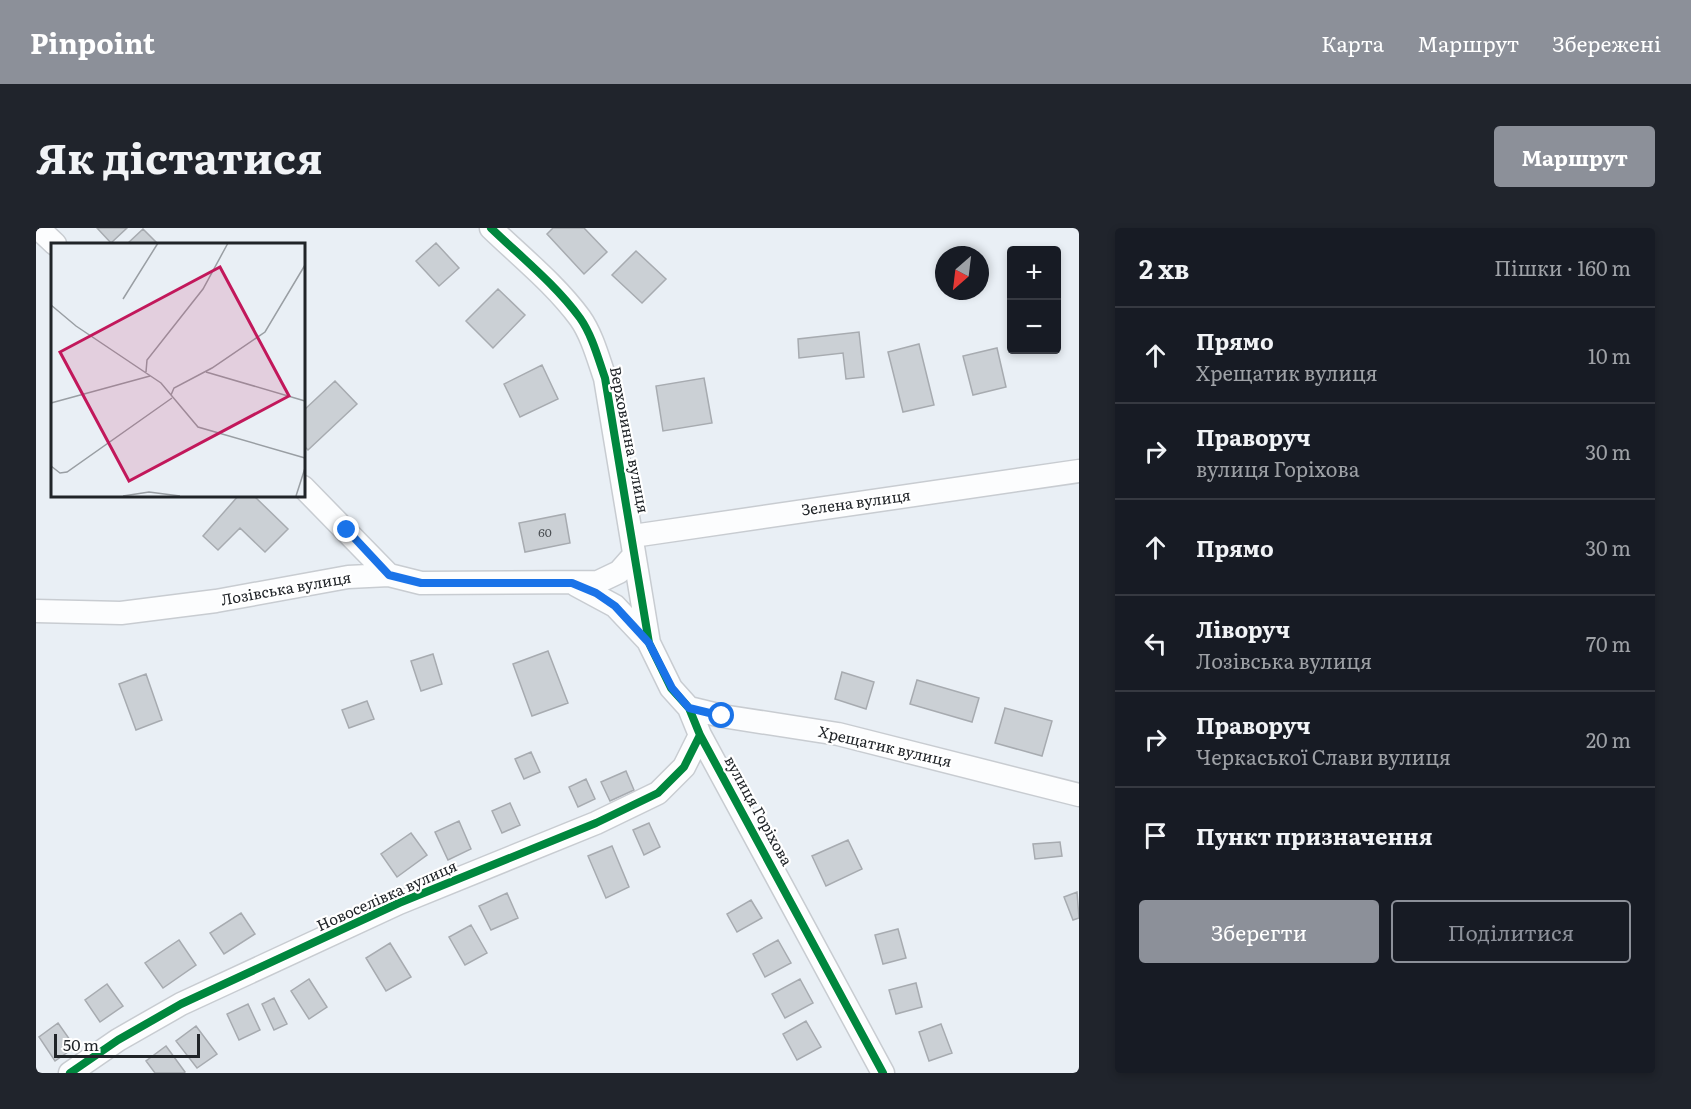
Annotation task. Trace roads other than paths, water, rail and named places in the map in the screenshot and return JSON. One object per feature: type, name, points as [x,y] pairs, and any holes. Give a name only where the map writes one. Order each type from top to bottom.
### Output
[{"type":"street","points":[[38,228],[54,243]]},
{"type":"street","name":"Верховинна вулиця","points":[[491,228],[553,288],[581,319],[595,348],[605,378],[633,545]]},
{"type":"street","name":"Зелена вулиця","points":[[633,545],[1079,471]]},
{"type":"street","points":[[304,488],[389,575]]},
{"type":"street","name":"Лозівська вулиця","points":[[36,611],[122,613],[216,601],[348,577],[389,575],[421,583],[598,582],[619,572],[633,545]]},
{"type":"street","name":"вулиця Горіхова","points":[[633,545],[649,643],[672,688],[689,708],[700,735],[883,1073]]},
{"type":"street","points":[[572,583],[615,606],[649,643]]},
{"type":"street","name":"Хрещатик вулиця","points":[[689,708],[722,716],[838,734],[1079,795]]},
{"type":"street","name":"Новоселівка вулиця","points":[[70,1073],[118,1040],[181,1004],[399,903],[596,823],[658,794],[684,767],[700,735]]}]
